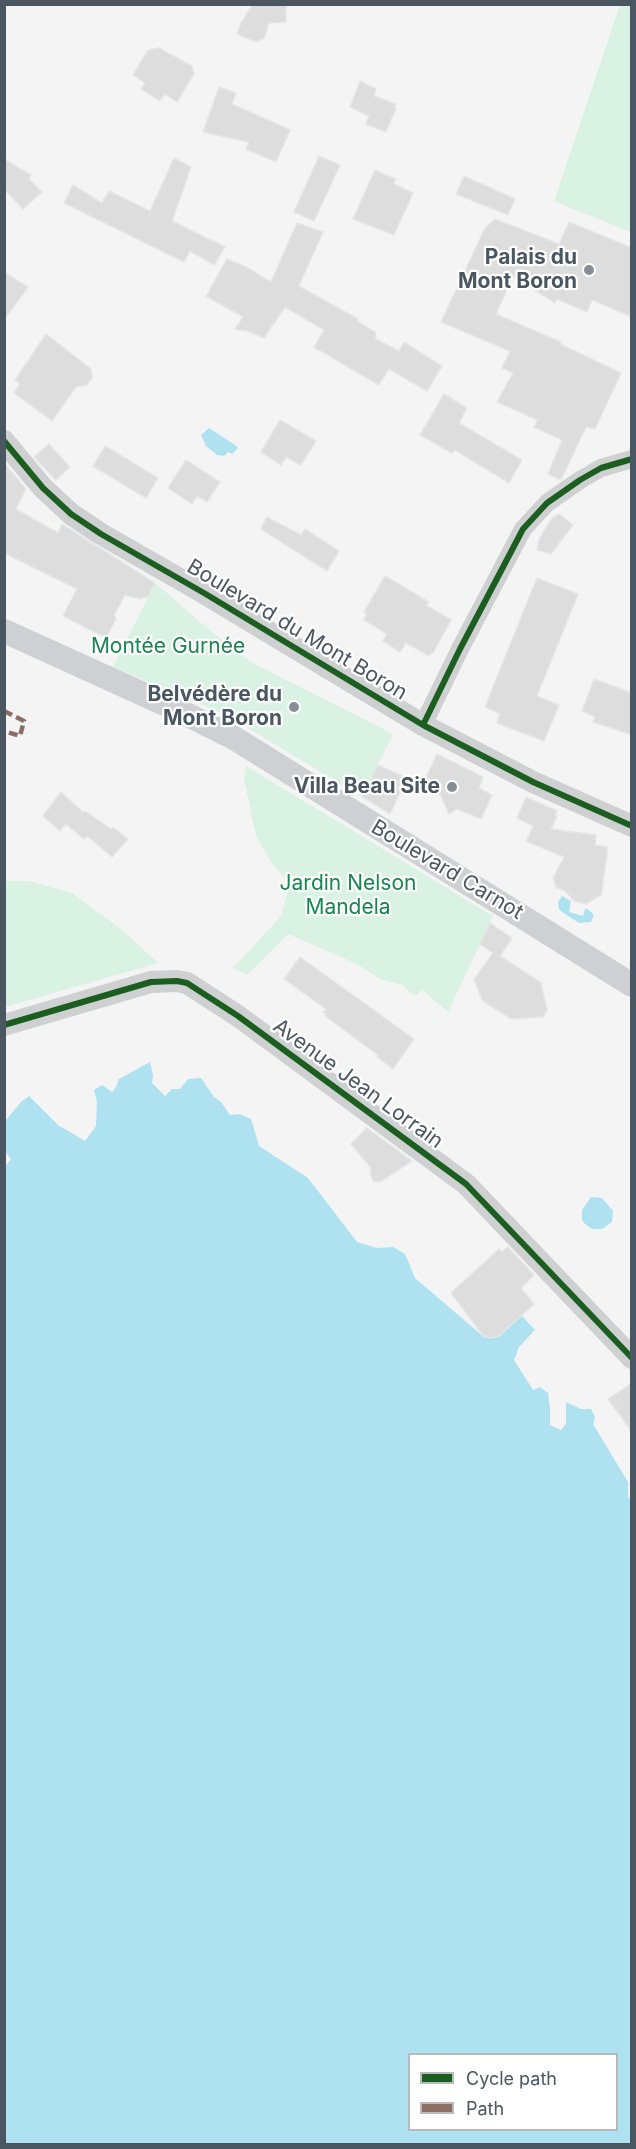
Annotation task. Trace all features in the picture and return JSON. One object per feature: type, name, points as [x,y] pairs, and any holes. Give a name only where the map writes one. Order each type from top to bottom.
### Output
[{"type":"main road","name":"Boulevard Carnot","points":[[4,631],[234,738],[632,985]]},
{"type":"street","name":"Boulevard du Mont Boron","points":[[4,441],[43,488],[78,519],[423,725],[533,782],[632,826]]},
{"type":"street","points":[[423,725],[524,529],[547,503],[580,480],[601,468],[632,459]]},
{"type":"street","name":"Avenue Jean Lorrain","points":[[4,1025],[151,982],[188,983],[255,1029],[466,1184],[632,1358]]},
{"type":"green space","points":[[620,5],[631,5],[631,232],[554,201]]},
{"type":"green space","name":"Montée Gurnée","points":[[155,583],[251,662],[393,734],[362,797],[230,717],[113,667]]},
{"type":"green space","name":"Jardin Nelson Mandela","points":[[246,766],[493,916],[448,1012],[422,990],[415,996],[402,985],[382,980],[357,964],[288,934],[247,975],[233,968],[281,916],[290,883],[273,865],[256,836],[244,778]]},
{"type":"green space","points":[[5,881],[29,881],[72,893],[120,928],[158,963],[5,1007]]},
{"type":"water","points":[[209,428],[238,448],[232,454],[228,452],[224,456],[217,455],[206,446],[201,435]]},
{"type":"water","points":[[562,896],[571,901],[569,912],[583,916],[585,909],[588,909],[594,915],[591,922],[579,923],[562,912],[558,902]]},
{"type":"water","points":[[150,1062],[152,1083],[165,1096],[172,1089],[180,1089],[188,1079],[201,1078],[230,1115],[239,1114],[251,1119],[259,1146],[308,1178],[357,1242],[377,1248],[393,1247],[405,1254],[415,1278],[484,1337],[499,1336],[521,1315],[535,1330],[519,1347],[514,1360],[533,1390],[540,1387],[548,1393],[550,1425],[561,1430],[566,1424],[566,1402],[581,1409],[591,1409],[595,1417],[593,1424],[628,1482],[628,1496],[631,1503],[631,2144],[5,2144],[4,1168],[11,1159],[5,1151],[5,1121],[29,1096],[58,1125],[85,1141],[96,1126],[97,1102],[94,1090],[102,1085],[112,1092],[119,1079]]},
{"type":"water","points":[[591,1197],[602,1198],[613,1211],[612,1222],[602,1229],[592,1229],[582,1219],[582,1210]]},
{"type":"building","points":[[253,4],[286,4],[286,22],[269,23],[264,38],[256,42],[237,34]]},
{"type":"building","points":[[159,48],[192,66],[194,74],[177,102],[165,94],[160,101],[141,89],[145,83],[133,75],[148,50]]},
{"type":"building","points":[[360,81],[376,89],[374,96],[396,104],[386,132],[366,124],[369,116],[350,107]]},
{"type":"building","points":[[219,87],[236,93],[232,104],[290,130],[276,162],[246,149],[249,142],[203,132]]},
{"type":"building","points":[[319,156],[340,165],[314,221],[294,212]]},
{"type":"building","points":[[174,158],[191,167],[172,221],[225,247],[214,265],[190,251],[184,262],[64,203],[73,185],[102,203],[109,191],[150,211]]},
{"type":"building","points":[[4,159],[31,175],[29,179],[42,192],[23,209],[4,189]]},
{"type":"building","points":[[375,170],[396,179],[394,184],[413,193],[394,235],[353,219]]},
{"type":"building","points":[[464,176],[515,199],[508,215],[456,194]]},
{"type":"building","points":[[495,219],[559,244],[569,222],[632,248],[632,317],[592,300],[587,312],[557,299],[555,303],[513,276],[496,314],[561,342],[560,344],[621,373],[595,429],[586,427],[561,480],[548,474],[562,440],[534,427],[538,420],[497,402],[513,373],[502,368],[510,351],[441,322],[485,228]]},
{"type":"building","points":[[297,223],[323,232],[299,286],[358,319],[357,321],[375,332],[376,339],[399,351],[404,342],[442,366],[427,391],[389,369],[379,385],[314,347],[324,330],[285,307],[264,338],[248,331],[235,329],[243,317],[206,296],[227,259],[271,282]]},
{"type":"building","points":[[4,272],[28,287],[4,320]]},
{"type":"building","points":[[46,334],[91,369],[92,378],[87,385],[76,387],[52,421],[14,393],[20,384],[15,380]]},
{"type":"building","points":[[444,394],[467,408],[459,423],[522,460],[509,483],[455,450],[452,453],[420,435]]},
{"type":"building","points":[[280,420],[316,441],[301,465],[286,457],[281,465],[261,452]]},
{"type":"building","points":[[49,444],[70,467],[56,480],[34,457]]},
{"type":"building","points":[[105,446],[158,478],[146,498],[93,466]]},
{"type":"building","points":[[186,460],[220,482],[207,502],[197,496],[192,504],[168,488]]},
{"type":"building","points":[[4,463],[26,489],[16,509],[58,533],[62,524],[155,583],[149,596],[139,599],[125,595],[114,615],[116,619],[106,638],[63,616],[77,589],[4,553]]},
{"type":"building","points":[[559,514],[573,525],[551,554],[537,550],[545,529],[552,518]]},
{"type":"building","points":[[267,517],[301,535],[305,529],[339,551],[327,571],[261,529]]},
{"type":"building","points":[[385,576],[429,602],[426,605],[451,620],[433,653],[429,656],[406,643],[400,652],[383,641],[387,634],[364,620],[367,614],[364,612]]},
{"type":"building","points":[[537,578],[578,594],[537,696],[559,705],[544,741],[497,723],[500,714],[485,707]]},
{"type":"building","points":[[594,679],[632,693],[632,735],[593,722],[595,717],[582,711]]},
{"type":"building","name":"Villa Beau Site","points":[[437,754],[483,777],[479,788],[492,795],[481,819],[457,809],[449,814],[441,796],[422,786]]},
{"type":"building","points":[[378,765],[407,778],[390,814],[362,797]]},
{"type":"building","points":[[61,792],[83,812],[85,811],[111,829],[113,827],[128,839],[112,857],[87,836],[84,839],[66,824],[60,831],[43,816]]},
{"type":"building","points":[[526,797],[557,811],[551,829],[596,835],[595,845],[608,847],[601,896],[586,904],[574,901],[565,891],[556,887],[553,878],[564,857],[526,841],[533,826],[517,818]]},
{"type":"building","points":[[490,923],[512,938],[500,956],[543,984],[541,984],[547,1010],[543,1017],[511,1019],[482,1000],[474,979],[493,953],[480,944]]},
{"type":"building","points":[[300,957],[414,1039],[393,1069],[377,1057],[378,1055],[325,1016],[323,1012],[326,1009],[284,979]]},
{"type":"building","points":[[367,1128],[412,1161],[380,1182],[373,1181],[371,1168],[351,1144]]},
{"type":"building","points":[[508,1247],[534,1275],[521,1288],[534,1304],[499,1336],[484,1337],[451,1293],[499,1249],[502,1252]]},
{"type":"building","points":[[632,1383],[632,1432],[608,1399]]},
{"type":"marked path","points":[[4,711],[24,721],[20,736],[4,731]]},
{"type":"cycle path","points":[[4,441],[43,488],[71,514],[101,534],[204,593],[423,725],[533,782],[632,826]]},
{"type":"cycle path","points":[[423,725],[523,529],[547,503],[580,480],[601,468],[632,459]]},
{"type":"cycle path","points":[[4,1025],[151,982],[187,983],[238,1016],[466,1184],[632,1358]]},
{"type":"place","name":"Palais du Mont Boron","points":[[589,270]]},
{"type":"place","name":"Belvédère du Mont Boron","points":[[294,707]]},
{"type":"place","name":"Villa Beau Site","points":[[452,787]]}]
